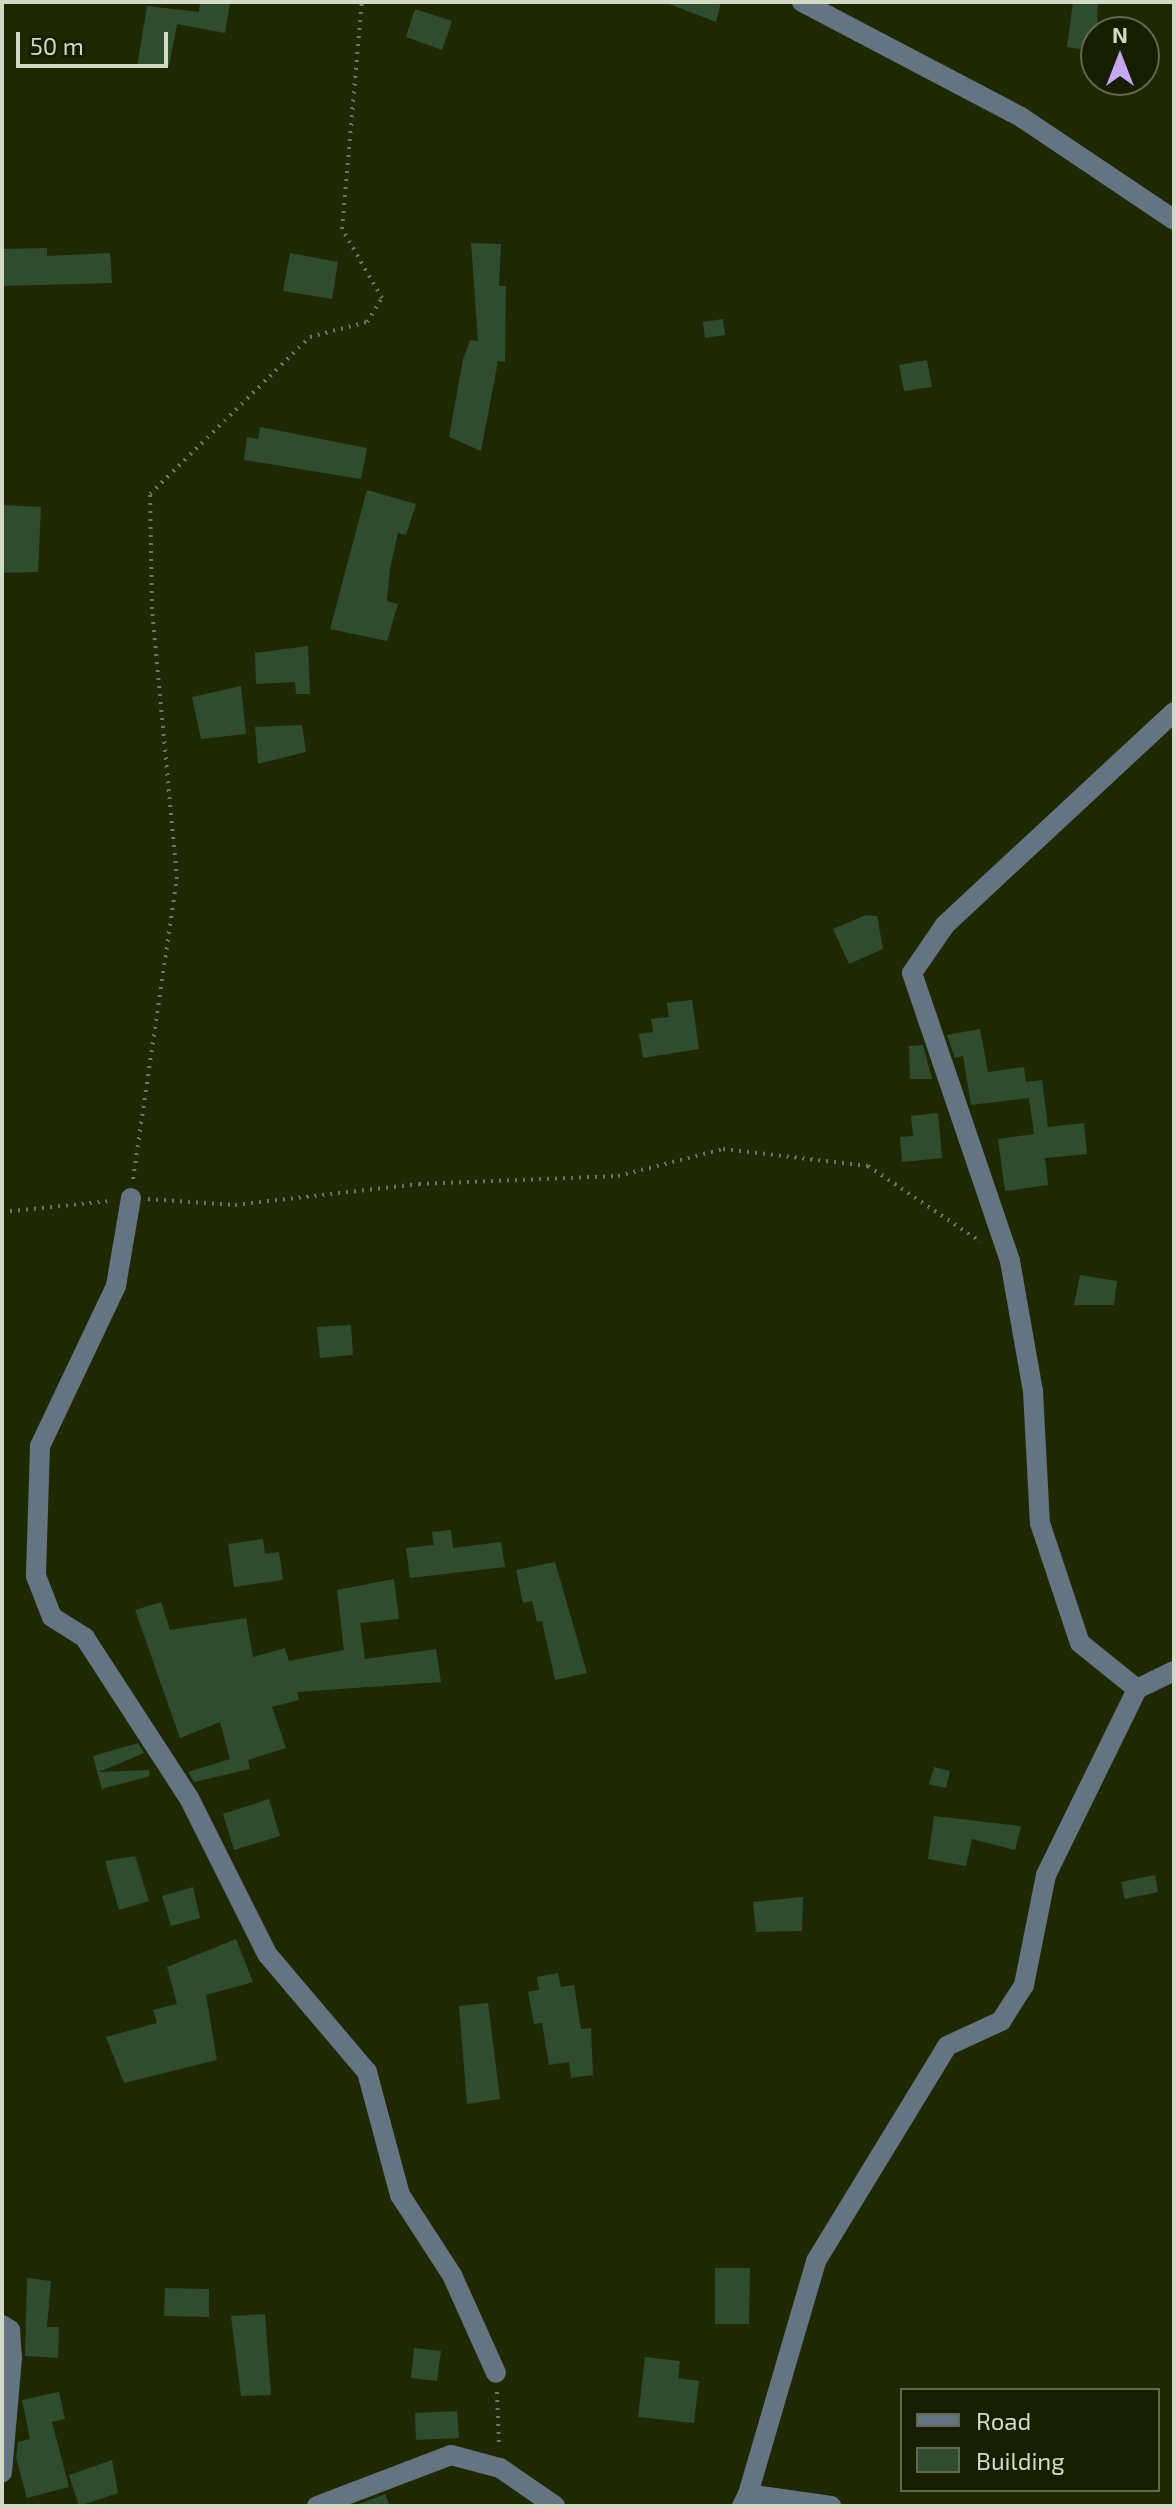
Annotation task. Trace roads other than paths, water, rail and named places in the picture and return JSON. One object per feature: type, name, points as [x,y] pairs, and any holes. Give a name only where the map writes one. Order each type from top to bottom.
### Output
[{"type":"street","points":[[802,2],[1021,117],[1174,220]]},
{"type":"street","points":[[1137,1689],[1080,1643],[1040,1523],[1033,1391],[1010,1261],[912,973],[945,925],[1174,712]]},
{"type":"street","points":[[131,1198],[116,1286],[40,1446],[36,1576],[52,1617],[85,1638],[189,1798],[267,1954],[367,2072],[400,2195],[452,2275],[496,2373]]},
{"type":"street","points":[[831,2506],[745,2500],[816,2261],[947,2046],[1001,2021],[1024,1985],[1046,1875],[1137,1689],[1174,1671]]},
{"type":"street","points":[[2,2325],[10,2330],[12,2403],[2,2473]]},
{"type":"street","points":[[317,2506],[451,2455],[500,2468],[555,2506]]}]
